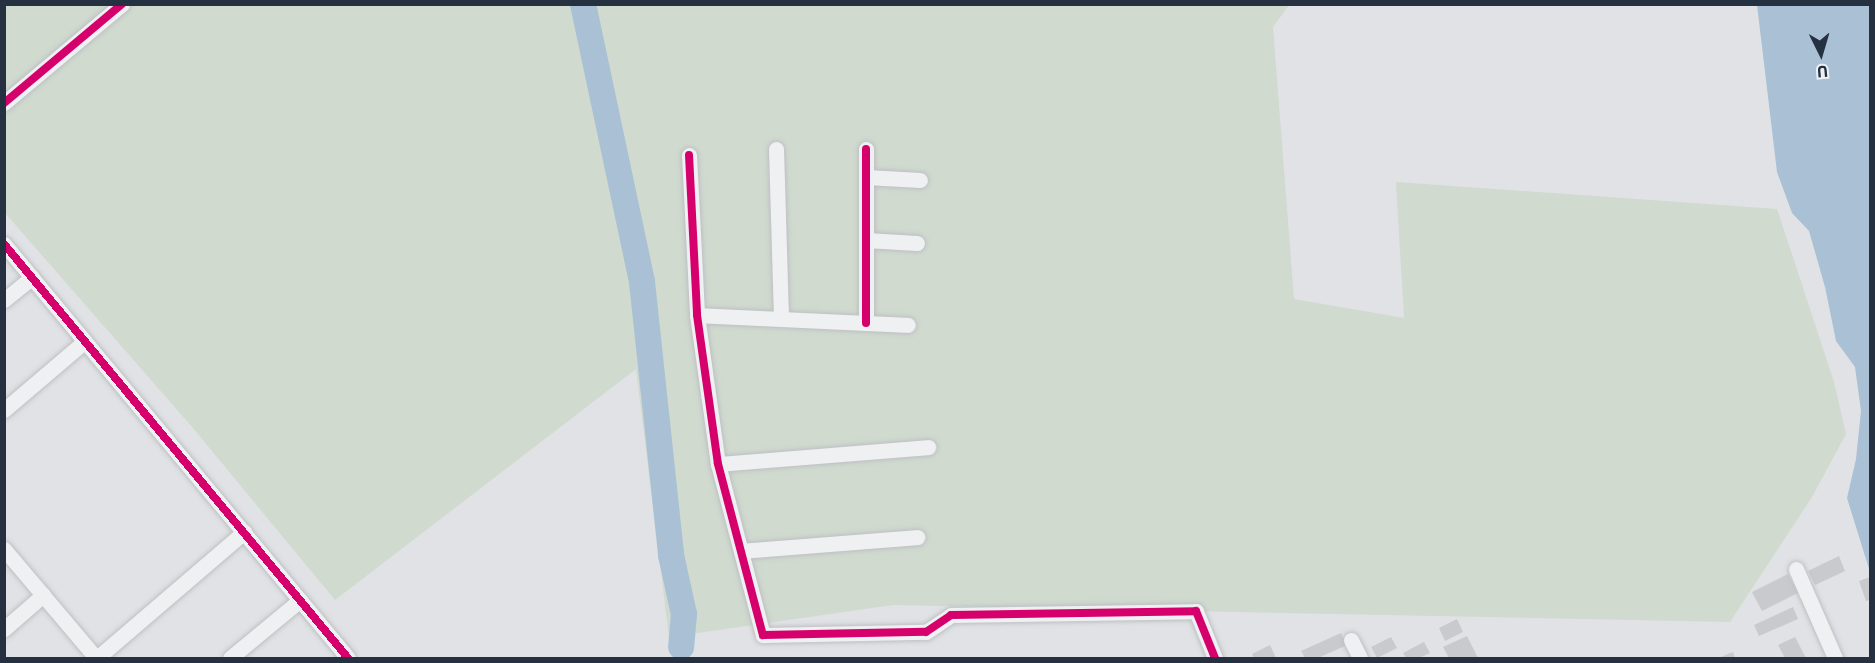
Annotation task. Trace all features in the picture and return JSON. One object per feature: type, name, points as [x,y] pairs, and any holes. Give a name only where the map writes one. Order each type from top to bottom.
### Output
[{"type":"street","points":[[4,103],[123,4]]},
{"type":"street","points":[[776,149],[781,319]]},
{"type":"street","points":[[866,149],[866,323]]},
{"type":"street","points":[[689,155],[697,315],[718,464],[763,635],[926,632],[951,615],[1196,611],[1215,658]]},
{"type":"street","points":[[866,177],[921,180]]},
{"type":"street","points":[[866,240],[917,243]]},
{"type":"street","points":[[4,244],[348,658]]},
{"type":"street","points":[[4,300],[32,277]]},
{"type":"street","points":[[697,315],[908,325]]},
{"type":"street","points":[[4,410],[85,341]]},
{"type":"street","points":[[718,464],[928,447]]},
{"type":"street","points":[[4,549],[96,658],[244,532]]},
{"type":"street","points":[[741,551],[917,537]]},
{"type":"street","points":[[1796,569],[1835,658]]},
{"type":"street","points":[[4,629],[43,595]]},
{"type":"street","points":[[230,658],[300,600]]},
{"type":"street","points":[[1351,640],[1360,658]]},
{"type":"shaded area","points":[[4,5],[1289,5],[1273,27],[1294,299],[1404,318],[1396,182],[1777,209],[1834,382],[1846,434],[1812,497],[1730,622],[893,605],[669,637],[636,369],[335,600],[193,428],[5,213]]},
{"type":"water","points":[[1757,5],[1870,5],[1870,572],[1847,498],[1856,459],[1861,411],[1855,367],[1836,341],[1825,287],[1809,231],[1792,213],[1777,172]]},
{"type":"building","points":[[1839,556],[1845,571],[1815,585],[1808,571]]},
{"type":"building","points":[[1788,574],[1798,593],[1762,611],[1752,592]]},
{"type":"building","points":[[1870,577],[1870,600],[1866,601],[1859,581]]},
{"type":"building","points":[[1793,607],[1798,619],[1759,636],[1754,625]]},
{"type":"building","points":[[1457,619],[1463,632],[1445,641],[1439,628]]},
{"type":"building","points":[[1341,633],[1347,645],[1318,658],[1305,658],[1301,651]]},
{"type":"building","points":[[1467,636],[1478,658],[1449,658],[1443,647]]},
{"type":"building","points":[[1391,637],[1397,648],[1377,658],[1371,647]]},
{"type":"building","points":[[1795,637],[1806,658],[1785,658],[1778,645]]},
{"type":"building","points":[[1424,642],[1430,653],[1419,658],[1406,658],[1403,653]]},
{"type":"building","points":[[1270,645],[1276,658],[1254,658],[1252,654]]},
{"type":"building","points":[[1733,652],[1735,658],[1718,658]]},
{"type":"waterway","points":[[583,4],[642,282],[671,555],[684,614],[681,647]]},
{"type":"cycle path","points":[[4,103],[122,4]]},
{"type":"cycle path","points":[[866,149],[866,323]]},
{"type":"cycle path","points":[[689,155],[697,315],[718,464],[763,635],[926,632],[951,615],[1196,611],[1215,658]]},
{"type":"cycle path","points":[[4,244],[348,658]]}]
